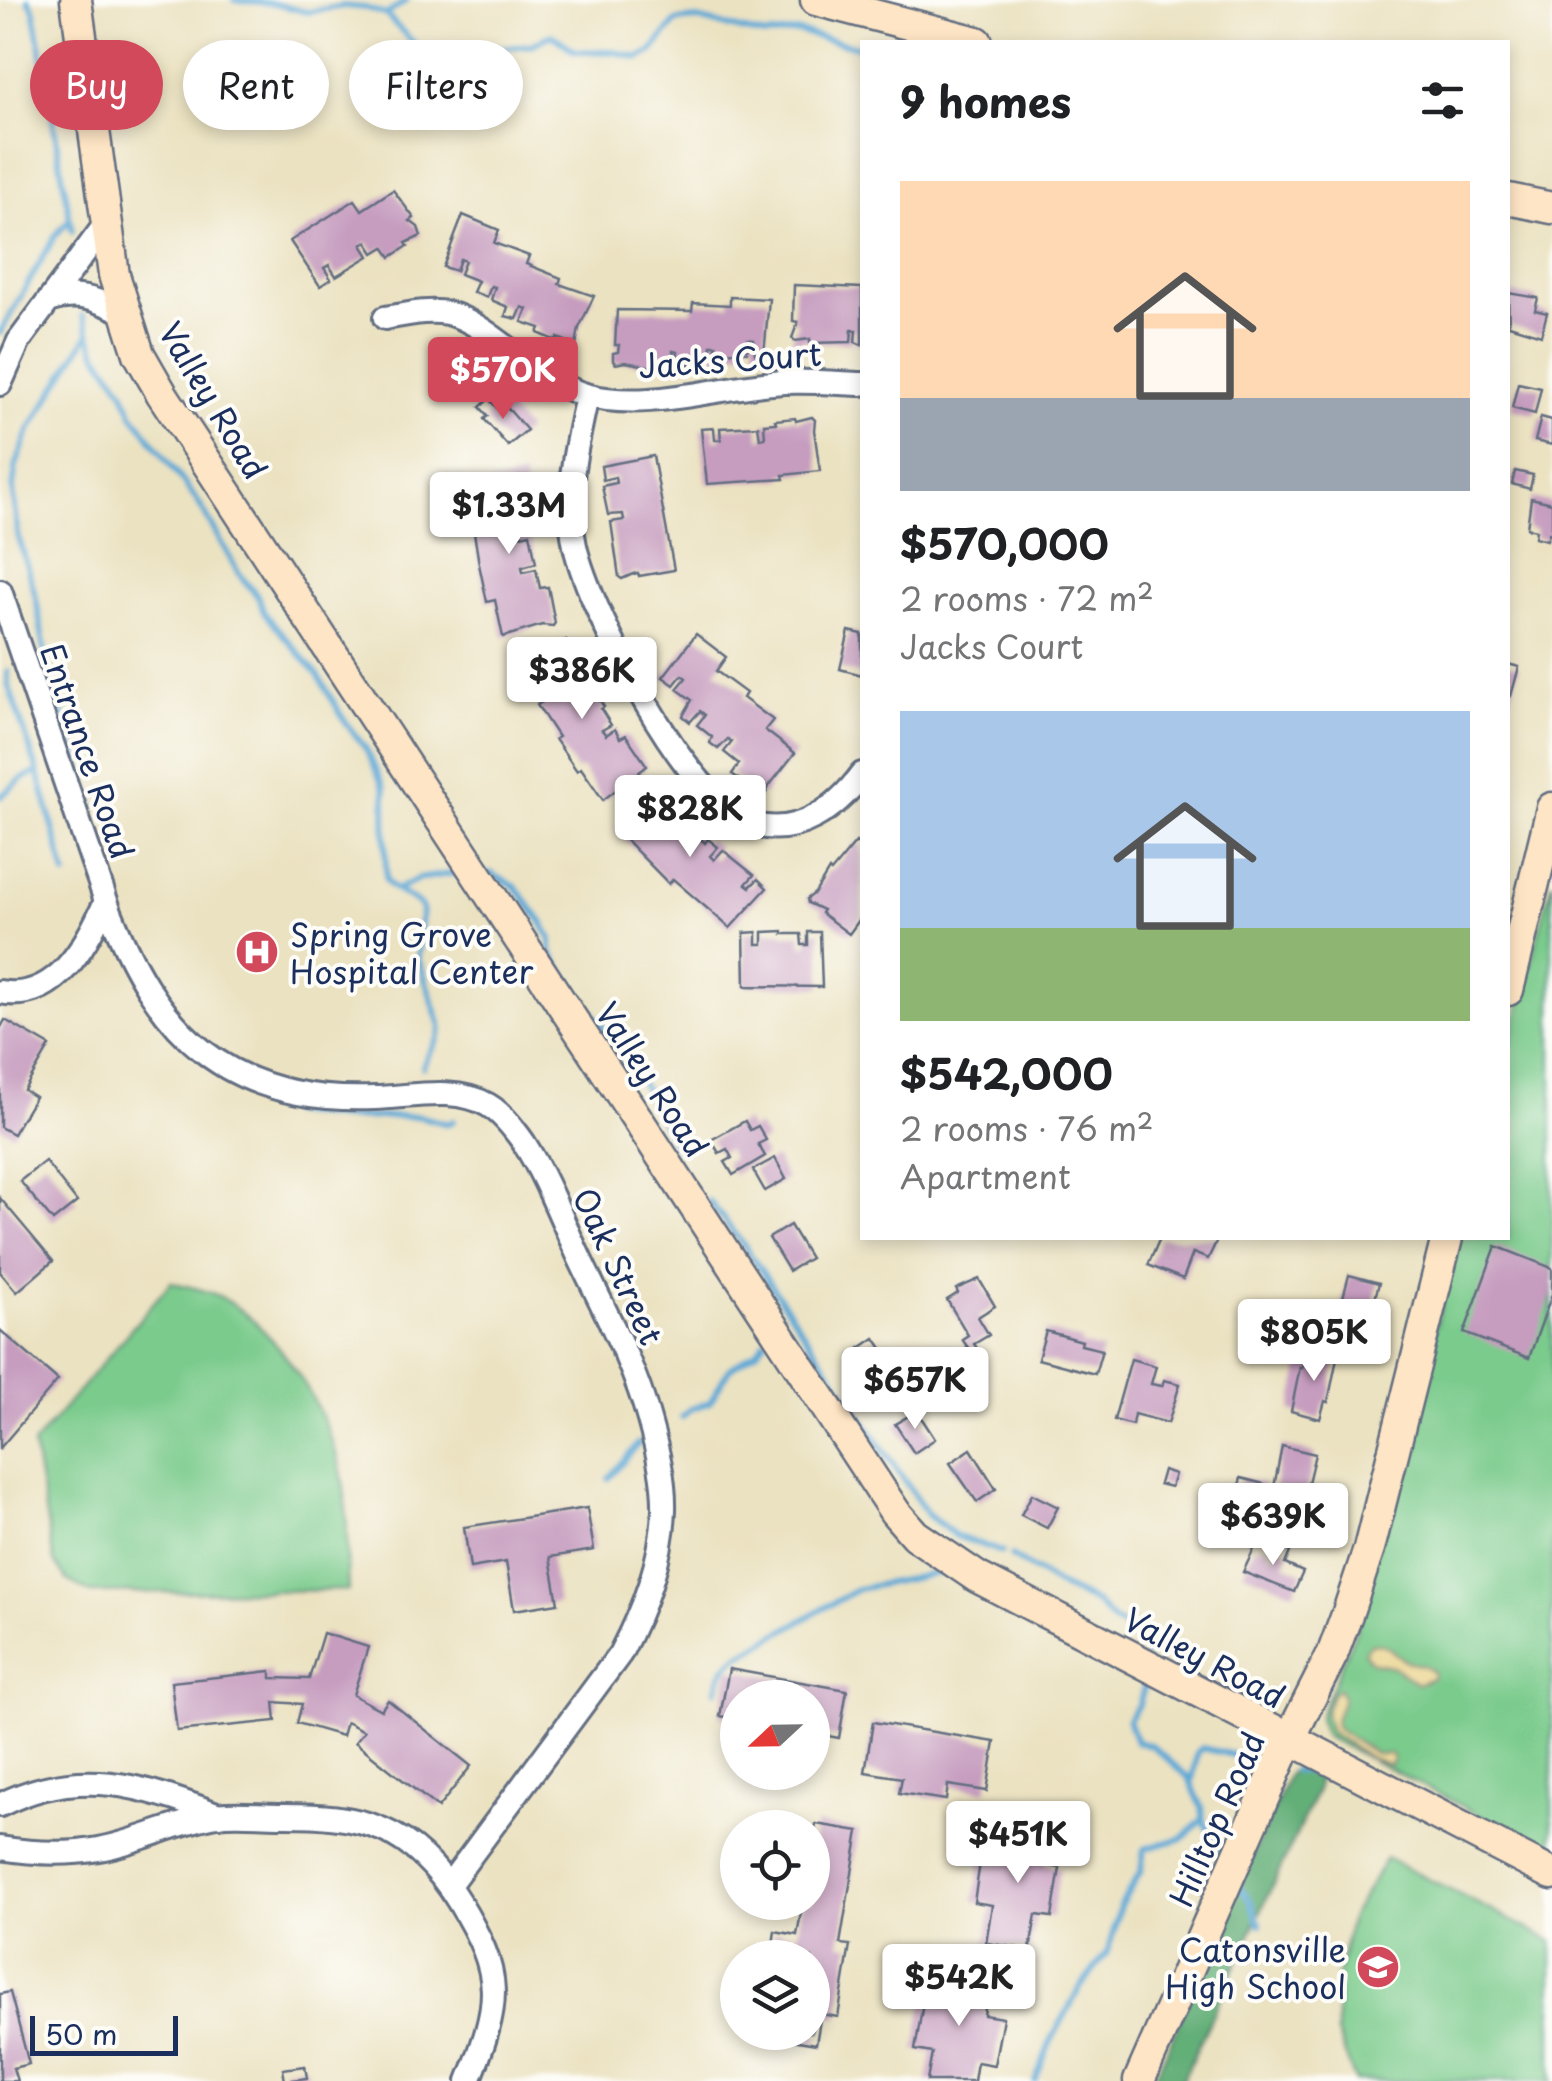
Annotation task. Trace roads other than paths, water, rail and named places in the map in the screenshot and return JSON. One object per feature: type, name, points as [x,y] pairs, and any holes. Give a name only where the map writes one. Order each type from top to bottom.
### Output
[{"type":"street","name":"Valley Road","points":[[76,0],[114,275],[139,354],[895,1512],[915,1535],[942,1556],[1552,1874]]},
{"type":"street","points":[[816,0],[969,40]]},
{"type":"street","points":[[1510,198],[1552,208]]},
{"type":"street","points":[[0,384],[19,341],[107,222]]},
{"type":"street","points":[[51,300],[66,295],[83,296],[124,312]]},
{"type":"street","name":"Jacks Court","points":[[386,318],[422,312],[449,314],[473,325],[532,368],[587,396],[646,399],[785,382],[860,384]]},
{"type":"street","points":[[587,396],[571,469],[569,508],[584,579],[628,670],[704,788],[728,813],[752,824],[800,825],[839,801],[860,776]]},
{"type":"street","name":"Entrance Road","points":[[0,591],[106,901],[92,933],[59,976],[23,992],[0,992]]},
{"type":"street","points":[[1510,982],[1552,808]]},
{"type":"street","name":"Oak Street","points":[[106,901],[121,943],[146,989],[201,1052],[232,1074],[334,1098],[464,1098],[488,1104],[510,1124],[542,1178],[643,1401],[660,1468],[664,1507],[650,1590],[620,1654],[449,1885]]},
{"type":"street","name":"Hilltop Road","points":[[1139,2081],[1289,1740],[1332,1655],[1369,1549],[1446,1240]]},
{"type":"street","points":[[0,1806],[55,1783],[93,1782],[166,1794],[218,1815]]},
{"type":"street","points":[[0,1848],[58,1852],[99,1849],[218,1815],[328,1814],[367,1822],[400,1836],[427,1858],[449,1885],[492,1965],[494,1985],[486,2040],[469,2081]]},
{"type":"waterway","points":[[28,0],[37,27],[72,231]]},
{"type":"waterway","points":[[234,0],[271,3],[307,12],[344,6],[366,8],[386,15],[416,45],[448,53],[531,45],[552,35],[575,51],[615,52],[639,58],[651,52],[676,21],[698,19],[765,36],[798,32],[860,48]]},
{"type":"waterway","points":[[386,15],[407,0]]},
{"type":"waterway","points":[[0,333],[55,236],[69,220]]},
{"type":"waterway","points":[[83,315],[95,350],[123,390],[132,413],[200,505],[239,574],[259,598],[264,613],[318,675],[366,749],[385,790],[386,879],[422,908],[418,958],[441,1026],[423,1067]]},
{"type":"waterway","points":[[88,335],[29,431],[16,466],[13,488],[18,535],[36,598],[47,664],[93,807]]},
{"type":"waterway","points":[[8,671],[8,684],[38,772],[66,875]]},
{"type":"waterway","points":[[0,797],[38,772]]},
{"type":"waterway","points":[[398,889],[418,879],[462,872]]},
{"type":"waterway","points":[[490,873],[516,887],[542,922],[551,939],[551,952],[629,1061],[676,1147]]},
{"type":"waterway","points":[[290,1112],[343,1118],[418,1116],[448,1124],[453,1121]]},
{"type":"waterway","points":[[709,1201],[745,1247],[928,1515],[956,1536],[1002,1552]]},
{"type":"waterway","points":[[682,1417],[690,1409],[710,1402],[729,1369],[765,1341]]},
{"type":"waterway","points":[[609,1478],[639,1443]]},
{"type":"waterway","points":[[1011,1556],[1096,1603],[1112,1620],[1142,1640],[1147,1655]]},
{"type":"waterway","points":[[716,1690],[723,1670],[735,1658],[858,1589],[938,1573]]},
{"type":"waterway","points":[[1147,1677],[1139,1704],[1128,1720],[1136,1742],[1151,1745],[1189,1778],[1225,1864]]},
{"type":"waterway","points":[[1192,1781],[1197,1754],[1202,1748],[1260,1761]]},
{"type":"waterway","points":[[1294,1771],[1316,1770],[1389,1806]]},
{"type":"waterway","points":[[1035,2081],[1051,2041],[1080,1988],[1108,1951],[1120,1906],[1141,1871],[1144,1849],[1183,1838],[1202,1820]]},
{"type":"waterway","points":[[1239,1887],[1250,1900],[1260,1924]]},
{"type":"place","name":"Spring Grove Hospital Center","points":[[257,952]]},
{"type":"place","name":"Catonsville High School","points":[[1378,1967]]}]
